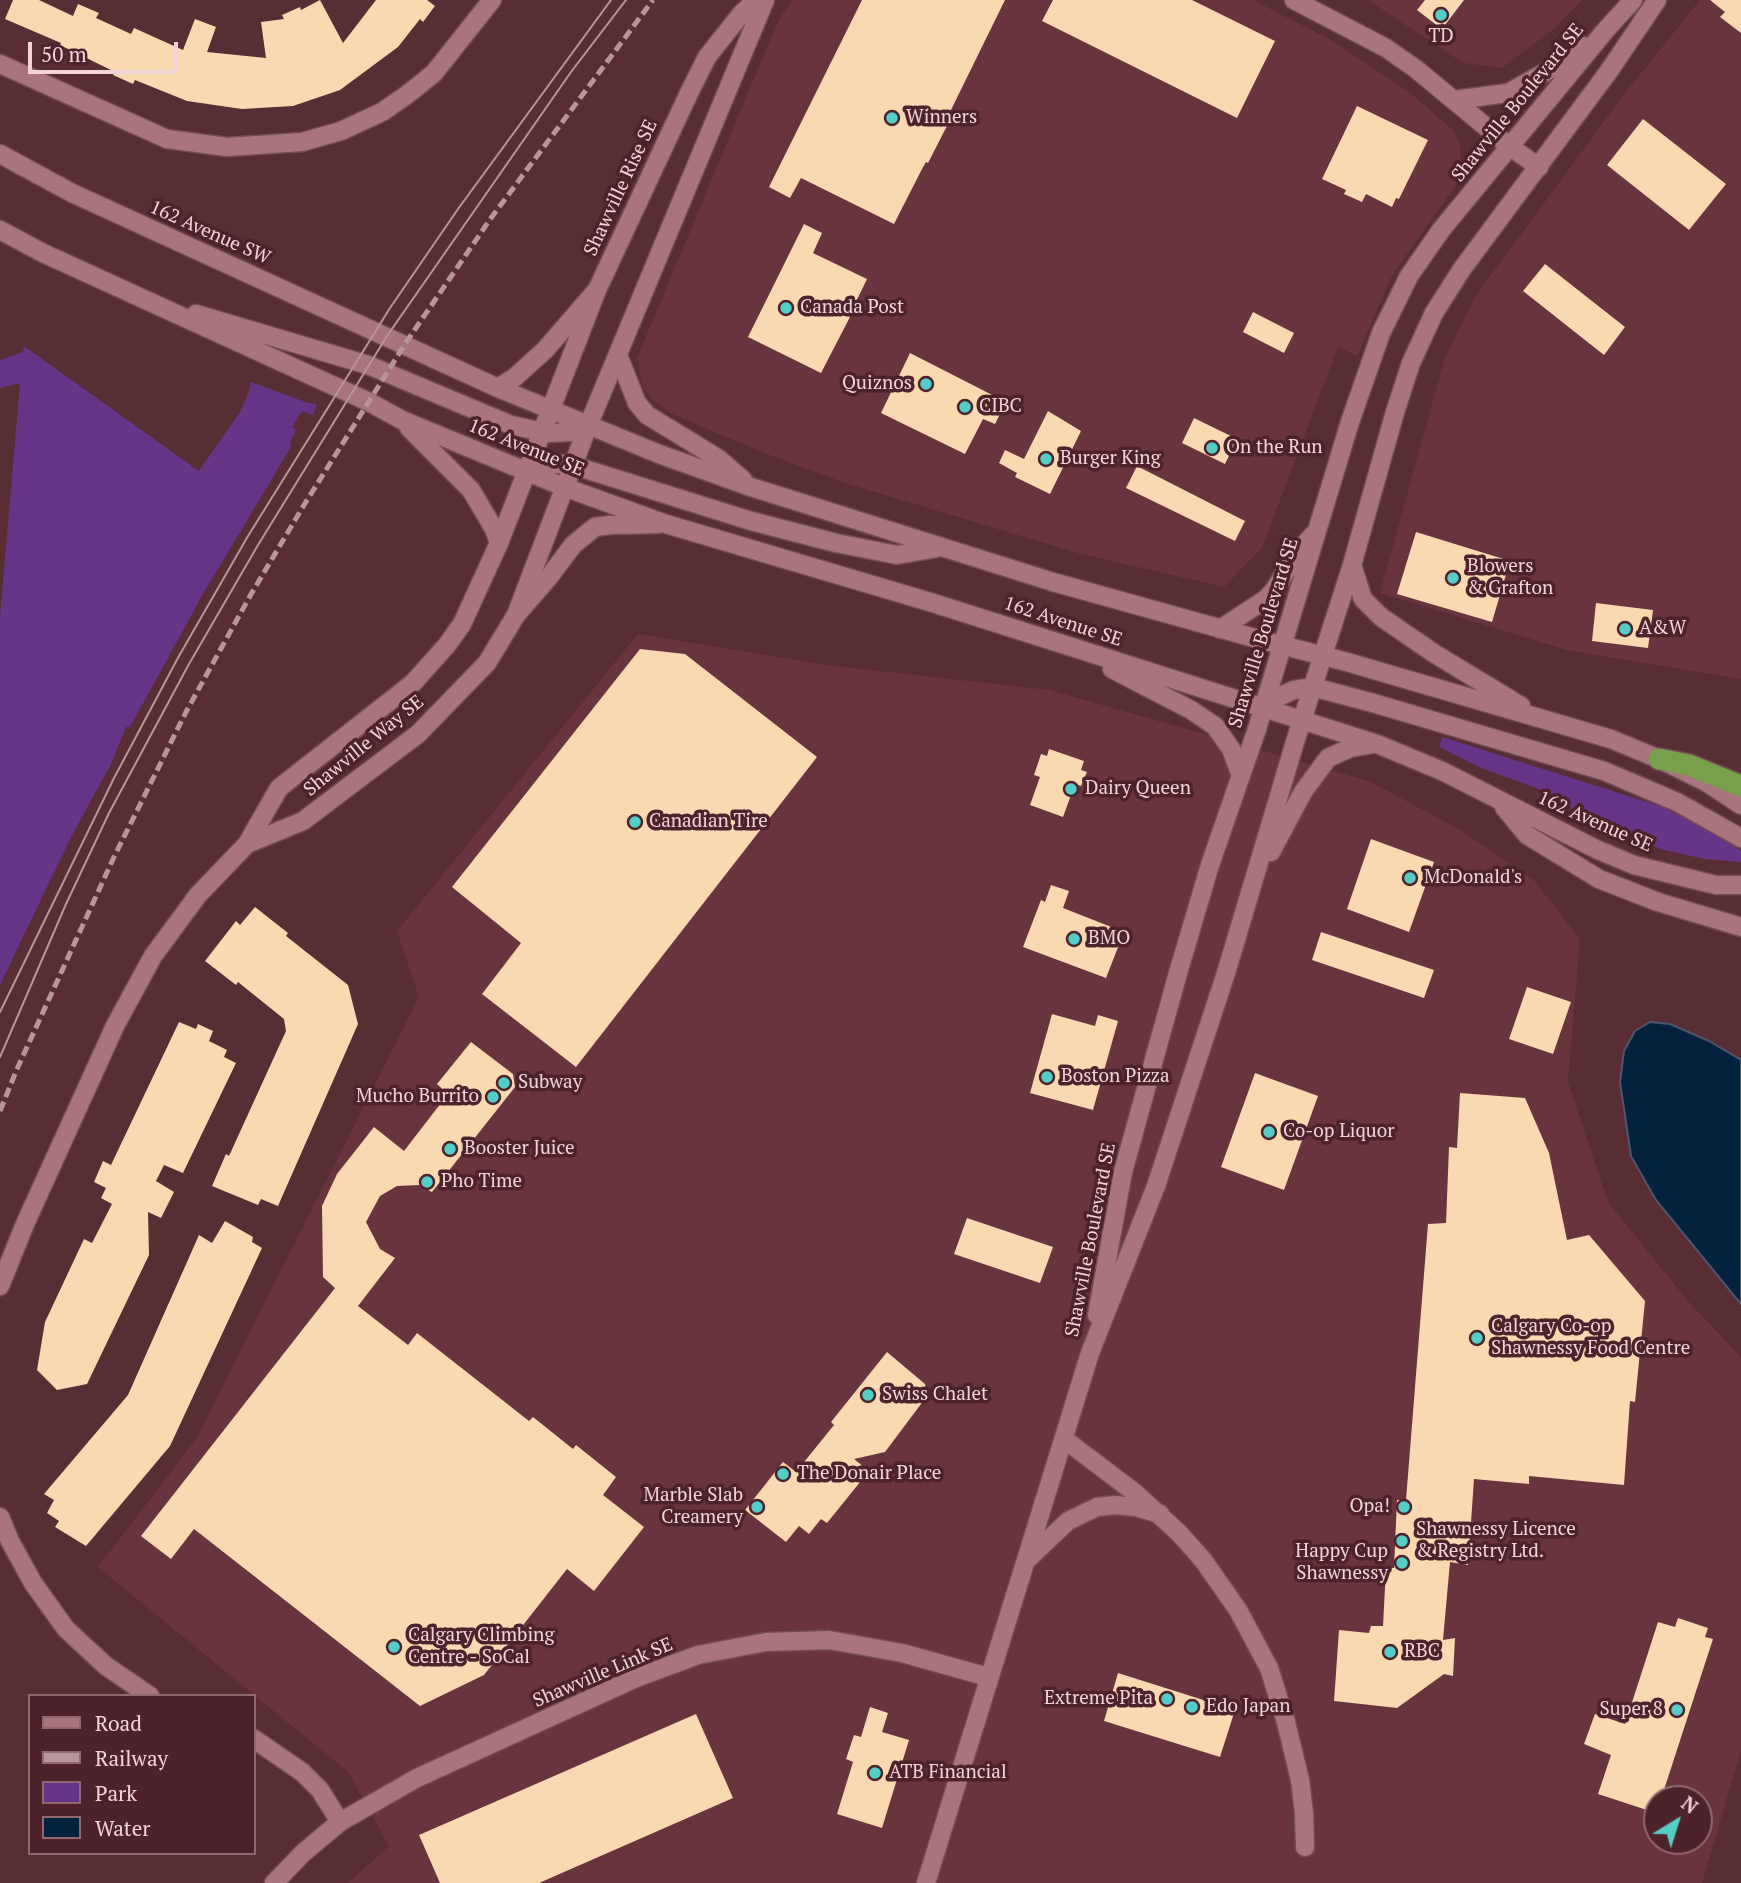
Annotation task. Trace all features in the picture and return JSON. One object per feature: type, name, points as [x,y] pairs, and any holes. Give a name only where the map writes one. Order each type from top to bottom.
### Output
[{"type":"highway","points":[[1659,759],[1689,765],[1741,786]]},
{"type":"street","points":[[0,64],[167,139],[227,147],[302,142],[341,131],[382,112],[399,100],[433,73],[492,0]]},
{"type":"street","name":"Shawville Rise SE","points":[[551,410],[597,290],[707,57],[742,13],[757,0]]},
{"type":"street","points":[[0,230],[138,298],[369,365],[511,425],[543,432],[571,432],[588,426],[765,0]]},
{"type":"street","points":[[1294,0],[1386,48],[1539,167]]},
{"type":"street","name":"Shawville Boulevard SE","points":[[1090,1353],[1123,1172],[1178,973],[1372,355],[1398,295],[1422,254],[1633,0]]},
{"type":"street","name":"Shawville Boulevard SE","points":[[926,1883],[1090,1353],[1156,1186],[1254,882],[1352,565],[1395,412],[1422,338],[1434,313],[1462,269],[1609,71],[1657,0]]},
{"type":"street","points":[[1454,100],[1508,93],[1552,69],[1604,32]]},
{"type":"street","name":"162 Avenue SW","points":[[0,154],[72,193],[405,344]]},
{"type":"street","points":[[498,388],[514,378],[545,350],[597,290]]},
{"type":"street","name":"162 Avenue SE","points":[[138,298],[369,402],[402,420],[564,487],[666,524],[1059,642],[1377,744],[1442,771],[1598,850],[1634,865],[1716,885],[1741,886]]},
{"type":"street","name":"162 Avenue SE","points":[[405,344],[498,388],[588,426],[751,487],[941,548],[1611,739],[1706,782],[1741,805]]},
{"type":"street","points":[[618,355],[637,403],[647,415],[719,459],[751,487]]},
{"type":"street","name":"Shawville Way SE","points":[[0,1286],[74,1114],[115,1026],[153,956],[198,895],[247,844],[279,788],[413,683],[439,655],[462,624],[499,543],[551,410]]},
{"type":"street","points":[[402,420],[471,490],[494,529],[499,543]]},
{"type":"street","name":"Shawville Way SE","points":[[247,844],[303,821],[418,734],[487,663],[516,615],[588,426]]},
{"type":"street","points":[[527,472],[552,464],[573,465],[751,521],[836,543],[897,555],[941,548]]},
{"type":"street","points":[[516,615],[573,545],[595,527],[666,524]]},
{"type":"street","points":[[1220,629],[1266,599],[1296,554],[1317,529]]},
{"type":"street","points":[[1352,565],[1361,594],[1381,617],[1435,654],[1542,719]]},
{"type":"street","points":[[1059,642],[1173,700],[1215,726],[1231,749],[1240,773]]},
{"type":"street","points":[[1263,708],[1276,698],[1294,690],[1313,687],[1604,771],[1677,802],[1741,838]]},
{"type":"street","points":[[1254,882],[1318,769],[1328,758],[1350,748],[1377,744]]},
{"type":"street","points":[[1499,801],[1527,835],[1600,879],[1636,894],[1741,927]]},
{"type":"street","points":[[1064,1439],[1160,1514],[1203,1560],[1221,1585],[1269,1668],[1300,1780],[1305,1847]]},
{"type":"street","points":[[1024,1563],[1068,1521],[1097,1507],[1136,1507],[1160,1514]]},
{"type":"street","points":[[0,1517],[33,1583],[66,1629],[106,1666],[147,1694]]},
{"type":"street","name":"Shawville Link SE","points":[[274,1883],[303,1853],[340,1822],[447,1763],[636,1678],[698,1655],[766,1642],[828,1640],[902,1653],[988,1677]]},
{"type":"street","points":[[256,1739],[302,1772],[320,1790],[340,1822]]},
{"type":"shaded area","points":[[792,0],[1253,0],[1331,40],[1409,92],[1452,129],[1460,144],[1461,170],[1456,185],[1393,274],[1357,356],[1338,347],[1262,548],[1224,587],[1081,554],[845,483],[764,453],[672,414],[652,399],[643,388],[637,358],[765,52],[781,16]]},
{"type":"shaded area","points":[[1368,0],[1582,0],[1554,29],[1502,68],[1463,63]]},
{"type":"shaded area","points":[[1700,0],[1741,0],[1741,679],[1570,651],[1380,593],[1445,357],[1474,298],[1625,93]]},
{"type":"shaded area","points":[[638,634],[826,665],[1050,690],[1369,781],[1457,828],[1533,879],[1580,939],[1568,1082],[1608,1202],[1687,1300],[1741,1357],[1741,1751],[1713,1846],[1713,1785],[1643,1785],[1643,1855],[1710,1855],[1702,1883],[348,1883],[389,1846],[348,1772],[98,1567],[196,1439],[419,997],[397,931]]},
{"type":"green space","points":[[24,346],[199,471],[240,412],[251,382],[317,404],[313,415],[302,411],[292,427],[296,430],[290,442],[291,447],[203,594],[130,727],[126,727],[110,766],[71,837],[0,985],[0,617],[20,383],[0,388],[0,360],[23,352]]},
{"type":"green space","points":[[1442,737],[1663,807],[1741,851],[1741,862],[1705,859],[1664,850],[1613,831],[1536,788],[1479,767],[1439,747]]},
{"type":"water","points":[[1650,1022],[1670,1024],[1709,1041],[1741,1060],[1741,1304],[1656,1200],[1631,1156],[1620,1082],[1624,1051],[1635,1031]]},
{"type":"building","points":[[13,0],[39,0],[73,16],[78,4],[99,13],[96,18],[131,34],[134,28],[183,50],[195,19],[216,27],[207,52],[266,58],[261,22],[284,19],[282,15],[300,7],[301,10],[320,0],[343,43],[376,0],[427,0],[435,6],[423,22],[420,19],[398,47],[340,90],[293,106],[242,109],[187,101],[135,80],[133,84],[113,75],[115,72],[60,45],[61,43],[5,19]]},
{"type":"building","points":[[862,0],[1005,0],[948,116],[948,124],[894,224],[801,178],[790,198],[769,187]]},
{"type":"building","points":[[1053,0],[1192,0],[1275,41],[1237,118],[1042,21]]},
{"type":"building","name":"TD","points":[[1425,0],[1464,0],[1445,25],[1442,23],[1439,27],[1417,10]]},
{"type":"building","points":[[1710,0],[1741,0],[1741,33],[1720,17],[1725,12]]},
{"type":"building","points":[[1357,106],[1428,140],[1399,199],[1396,198],[1392,207],[1366,194],[1362,202],[1344,194],[1346,190],[1322,179]]},
{"type":"building","points":[[1643,119],[1726,184],[1689,230],[1607,165]]},
{"type":"building","points":[[804,224],[822,233],[813,253],[867,279],[821,373],[748,337]]},
{"type":"building","points":[[1545,264],[1625,327],[1604,355],[1523,291]]},
{"type":"building","points":[[1253,312],[1294,333],[1284,353],[1243,332]]},
{"type":"building","points":[[910,353],[1006,402],[995,424],[983,419],[965,454],[881,413]]},
{"type":"building","name":"Burger King","points":[[1048,411],[1081,431],[1050,494],[1015,477],[1017,473],[999,463],[1005,450],[1024,459]]},
{"type":"building","points":[[1194,418],[1237,439],[1225,464],[1182,443]]},
{"type":"building","points":[[1137,466],[1245,521],[1235,541],[1126,488]]},
{"type":"building","name":"Blowers & Grafton","points":[[1416,532],[1510,561],[1492,622],[1397,594]]},
{"type":"building","name":"A&W","points":[[1596,603],[1653,610],[1648,648],[1592,641]]},
{"type":"building","name":"Canadian Tire","points":[[640,649],[685,654],[817,757],[576,1067],[482,994],[521,943],[452,887]]},
{"type":"building","points":[[1049,749],[1084,761],[1081,770],[1087,772],[1081,786],[1075,784],[1063,817],[1030,805],[1040,777],[1034,775],[1041,754],[1047,756]]},
{"type":"building","points":[[1371,839],[1434,862],[1409,932],[1347,909]]},
{"type":"building","name":"BMO","points":[[1051,885],[1069,891],[1063,908],[1124,932],[1106,978],[1023,947],[1041,900],[1045,902]]},
{"type":"building","points":[[255,907],[288,933],[286,936],[348,985],[358,1024],[278,1206],[261,1199],[258,1205],[212,1186],[226,1154],[229,1156],[286,1031],[284,1019],[238,982],[236,985],[205,961],[236,921],[240,925]]},
{"type":"building","points":[[1321,932],[1434,970],[1424,998],[1312,960]]},
{"type":"building","points":[[1527,987],[1571,1002],[1553,1054],[1509,1039]]},
{"type":"building","points":[[1052,1014],[1095,1026],[1098,1015],[1118,1021],[1093,1110],[1030,1093]]},
{"type":"building","points":[[179,1022],[196,1029],[198,1024],[213,1031],[209,1041],[227,1050],[224,1057],[236,1063],[183,1173],[164,1165],[156,1181],[174,1192],[161,1218],[148,1212],[149,1255],[87,1384],[57,1390],[37,1370],[45,1322],[84,1239],[92,1243],[112,1204],[101,1198],[106,1188],[94,1182],[103,1161],[111,1165]]},
{"type":"building","points":[[471,1042],[513,1074],[515,1087],[432,1192],[419,1185],[397,1186],[380,1196],[366,1222],[380,1249],[395,1258],[358,1306],[408,1345],[417,1333],[529,1421],[533,1417],[573,1449],[576,1445],[616,1477],[603,1495],[644,1527],[594,1591],[567,1569],[484,1675],[420,1706],[194,1529],[171,1559],[141,1536],[335,1288],[323,1277],[322,1206],[337,1174],[374,1127],[404,1151],[448,1094],[437,1084]]},
{"type":"building","name":"Co-op Liquor","points":[[1255,1073],[1318,1096],[1284,1190],[1221,1167]]},
{"type":"building","points":[[1460,1093],[1525,1098],[1549,1153],[1567,1240],[1589,1235],[1645,1301],[1635,1402],[1630,1401],[1624,1485],[1529,1476],[1529,1484],[1474,1479],[1468,1565],[1450,1562],[1443,1640],[1455,1638],[1453,1676],[1444,1674],[1397,1708],[1334,1701],[1339,1630],[1369,1633],[1371,1626],[1383,1626],[1386,1568],[1394,1568],[1397,1500],[1406,1500],[1428,1224],[1446,1223],[1449,1147],[1457,1148]]},
{"type":"building","points":[[967,1218],[1053,1247],[1040,1283],[954,1254]]},
{"type":"building","points":[[225,1221],[253,1237],[252,1242],[262,1248],[170,1446],[86,1546],[55,1527],[59,1521],[47,1513],[54,1500],[44,1494],[128,1395],[199,1235],[212,1243]]},
{"type":"building","points":[[887,1352],[925,1384],[927,1396],[885,1452],[854,1459],[869,1471],[827,1523],[821,1519],[809,1534],[799,1526],[786,1542],[745,1510],[783,1462],[796,1472],[834,1425],[831,1422]]},
{"type":"building","points":[[1678,1618],[1708,1628],[1705,1637],[1713,1639],[1666,1785],[1643,1785],[1643,1809],[1598,1794],[1611,1755],[1584,1744],[1595,1714],[1625,1724],[1658,1622],[1675,1627]]},
{"type":"building","points":[[1118,1673],[1235,1710],[1220,1757],[1104,1721]]},
{"type":"building","points":[[870,1707],[888,1713],[882,1732],[909,1740],[882,1828],[837,1814],[853,1762],[846,1759],[854,1735],[861,1737]]},
{"type":"building","points":[[696,1714],[733,1798],[539,1883],[440,1883],[419,1835]]},
{"type":"tram line","points":[[0,1012],[114,778],[179,656],[248,536],[390,308],[458,209],[611,0]]},
{"type":"tram line","points":[[0,1057],[66,904],[109,813],[189,664],[258,545],[387,336],[571,72],[626,0]]},
{"type":"railway","points":[[0,1111],[114,857],[186,712],[250,596],[405,344],[491,218],[653,0]]},
{"type":"place","name":"TD","points":[[1441,15]]},
{"type":"place","name":"Winners","points":[[892,118]]},
{"type":"place","name":"Canada Post","points":[[786,308]]},
{"type":"place","name":"Quiznos","points":[[926,384]]},
{"type":"place","name":"CIBC","points":[[965,407]]},
{"type":"place","name":"On the Run","points":[[1212,448]]},
{"type":"place","name":"Burger King","points":[[1046,459]]},
{"type":"place","name":"Blowers & Grafton","points":[[1453,578]]},
{"type":"place","name":"A&W","points":[[1625,629]]},
{"type":"place","name":"Dairy Queen","points":[[1071,789]]},
{"type":"place","name":"Canadian Tire","points":[[635,822]]},
{"type":"place","name":"McDonald's","points":[[1410,878]]},
{"type":"place","name":"BMO","points":[[1074,939]]},
{"type":"place","name":"Boston Pizza","points":[[1047,1077]]},
{"type":"place","name":"Subway","points":[[504,1083]]},
{"type":"place","name":"Mucho Burrito","points":[[493,1097]]},
{"type":"place","name":"Co-op Liquor","points":[[1269,1132]]},
{"type":"place","name":"Booster Juice","points":[[450,1149]]},
{"type":"place","name":"Pho Time","points":[[427,1182]]},
{"type":"place","name":"Calgary Co-op Shawnessy Food Centre","points":[[1477,1338]]},
{"type":"place","name":"Swiss Chalet","points":[[868,1395]]},
{"type":"place","name":"The Donair Place","points":[[783,1474]]},
{"type":"place","name":"Marble Slab Creamery","points":[[757,1507]]},
{"type":"place","name":"Opa!","points":[[1404,1507]]},
{"type":"place","name":"Shawnessy Licence & Registry Ltd.","points":[[1402,1541]]},
{"type":"place","name":"Happy Cup Shawnessy","points":[[1402,1563]]},
{"type":"place","name":"Calgary Climbing Centre - SoCal","points":[[394,1647]]},
{"type":"place","name":"RBC","points":[[1390,1652]]},
{"type":"place","name":"Extreme Pita","points":[[1167,1699]]},
{"type":"place","name":"Edo Japan","points":[[1192,1707]]},
{"type":"place","name":"Super 8","points":[[1677,1710]]},
{"type":"place","name":"ATB Financial","points":[[875,1773]]}]
